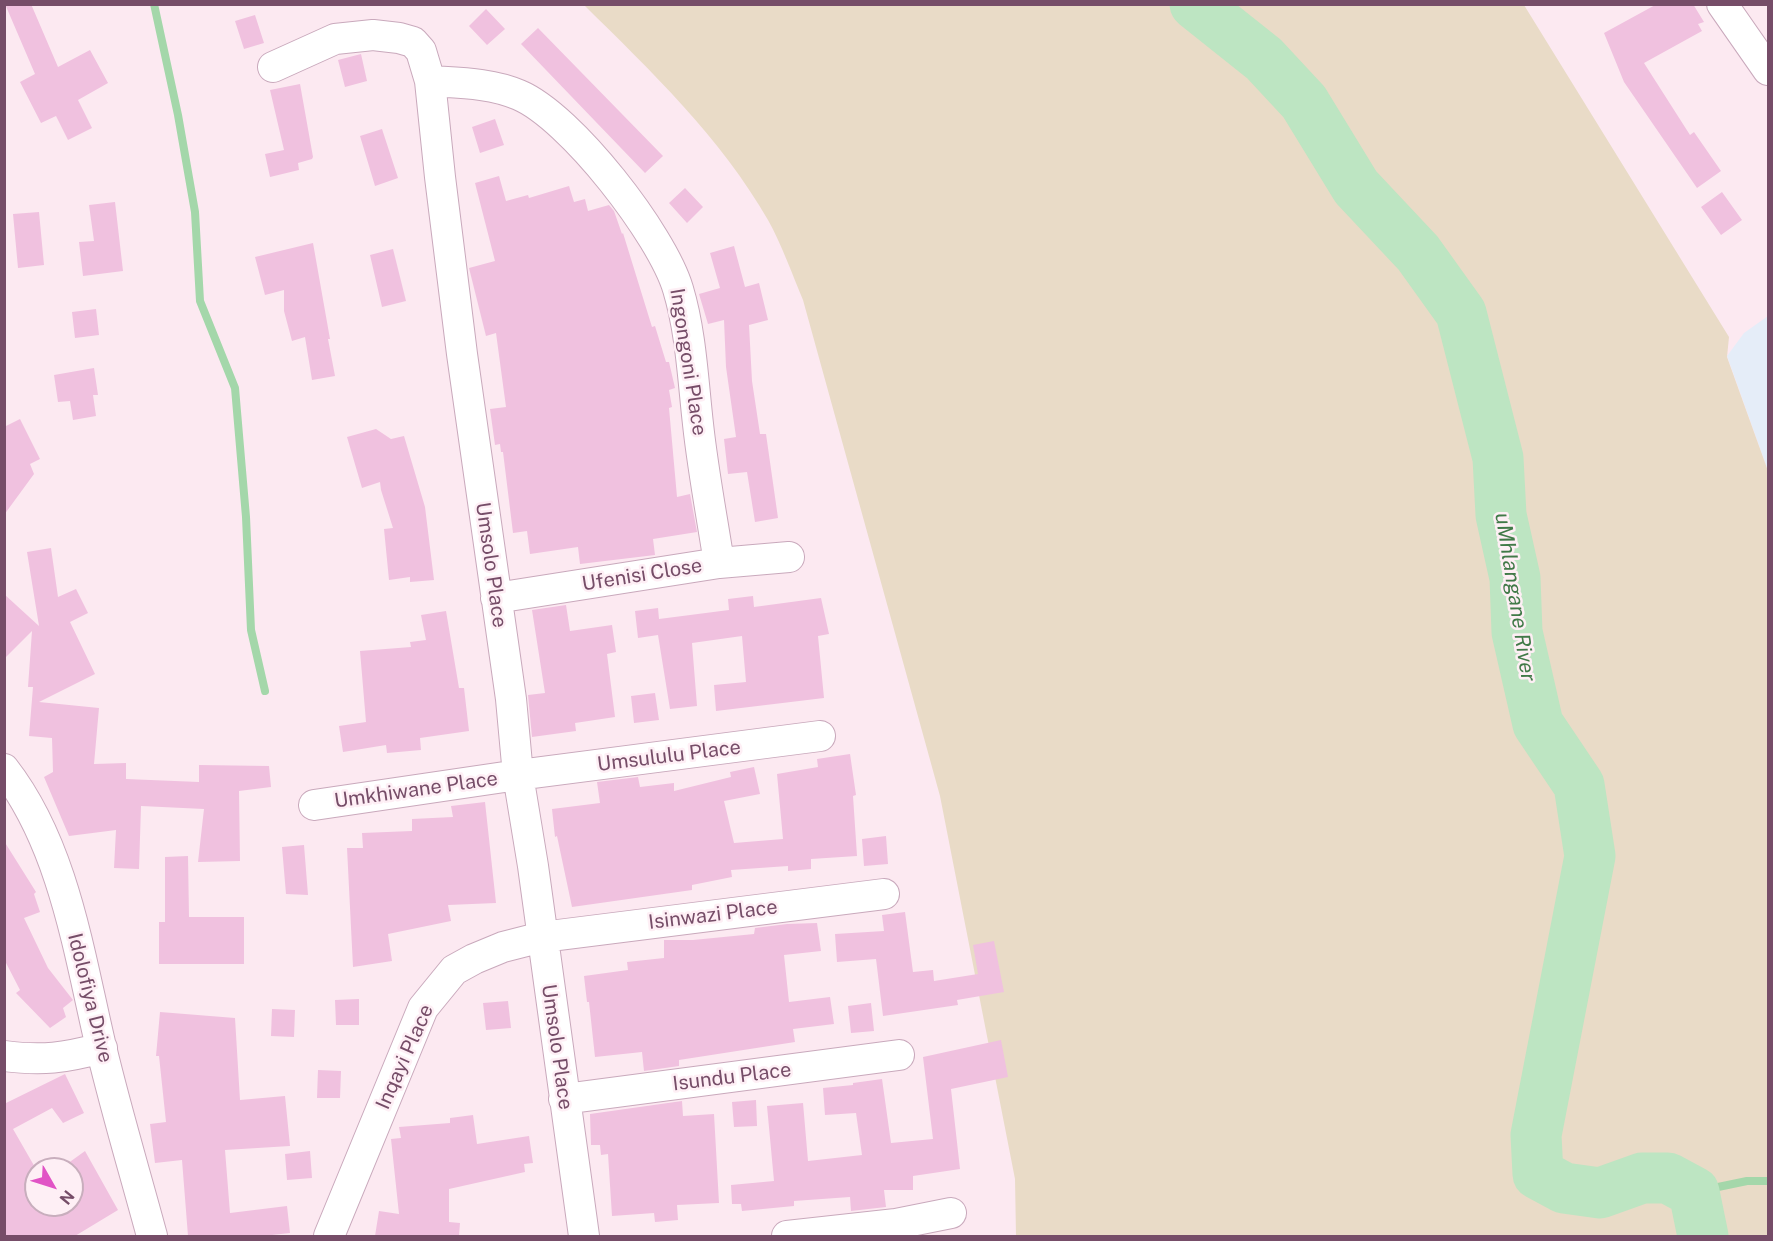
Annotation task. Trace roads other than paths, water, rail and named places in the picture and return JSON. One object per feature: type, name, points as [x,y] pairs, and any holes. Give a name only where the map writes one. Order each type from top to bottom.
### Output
[{"type":"street","points":[[1722,4],[1768,70]]},
{"type":"street","name":"Umsolo Place","points":[[273,67],[335,39],[382,36],[413,42],[421,51],[430,81],[462,354],[510,699],[518,775],[584,1236]]},
{"type":"street","name":"Ingongoni Place","points":[[430,81],[493,86],[520,95],[544,109],[571,134],[622,193],[667,262],[678,287],[684,312],[696,390],[698,424],[720,563]]},
{"type":"street","name":"Ufenisi Close","points":[[496,598],[720,563],[789,557]]},
{"type":"street","name":"Umsululu Place","points":[[518,775],[820,736]]},
{"type":"street","name":"Idolofiya Drive","points":[[4,769],[17,785],[46,840],[82,956],[102,1048],[152,1236]]},
{"type":"street","name":"Umkhiwane Place","points":[[314,806],[518,775]]},
{"type":"street","name":"Isinwazi Place","points":[[542,937],[884,894]]},
{"type":"street","name":"Inqayi Place","points":[[329,1236],[423,1008],[454,970],[503,947],[542,937]]},
{"type":"street","points":[[4,1056],[34,1060],[70,1056],[102,1048]]},
{"type":"street","name":"Isundu Place","points":[[564,1099],[899,1054]]},
{"type":"street","points":[[787,1236],[896,1230],[951,1213]]},
{"type":"waterway","points":[[154,4],[178,115],[195,212],[200,301],[235,388],[246,517],[251,630],[265,691]]},
{"type":"waterway","name":"uMhlangane River","points":[[1195,4],[1264,59],[1304,102],[1356,187],[1418,253],[1461,313],[1498,458],[1501,515],[1515,578],[1517,632],[1538,724],[1579,785],[1590,856],[1536,1135],[1538,1174],[1564,1188],[1600,1193],[1642,1178],[1668,1178],[1694,1192],[1703,1236]]},
{"type":"waterway","points":[[1694,1192],[1747,1181],[1768,1181]]}]
